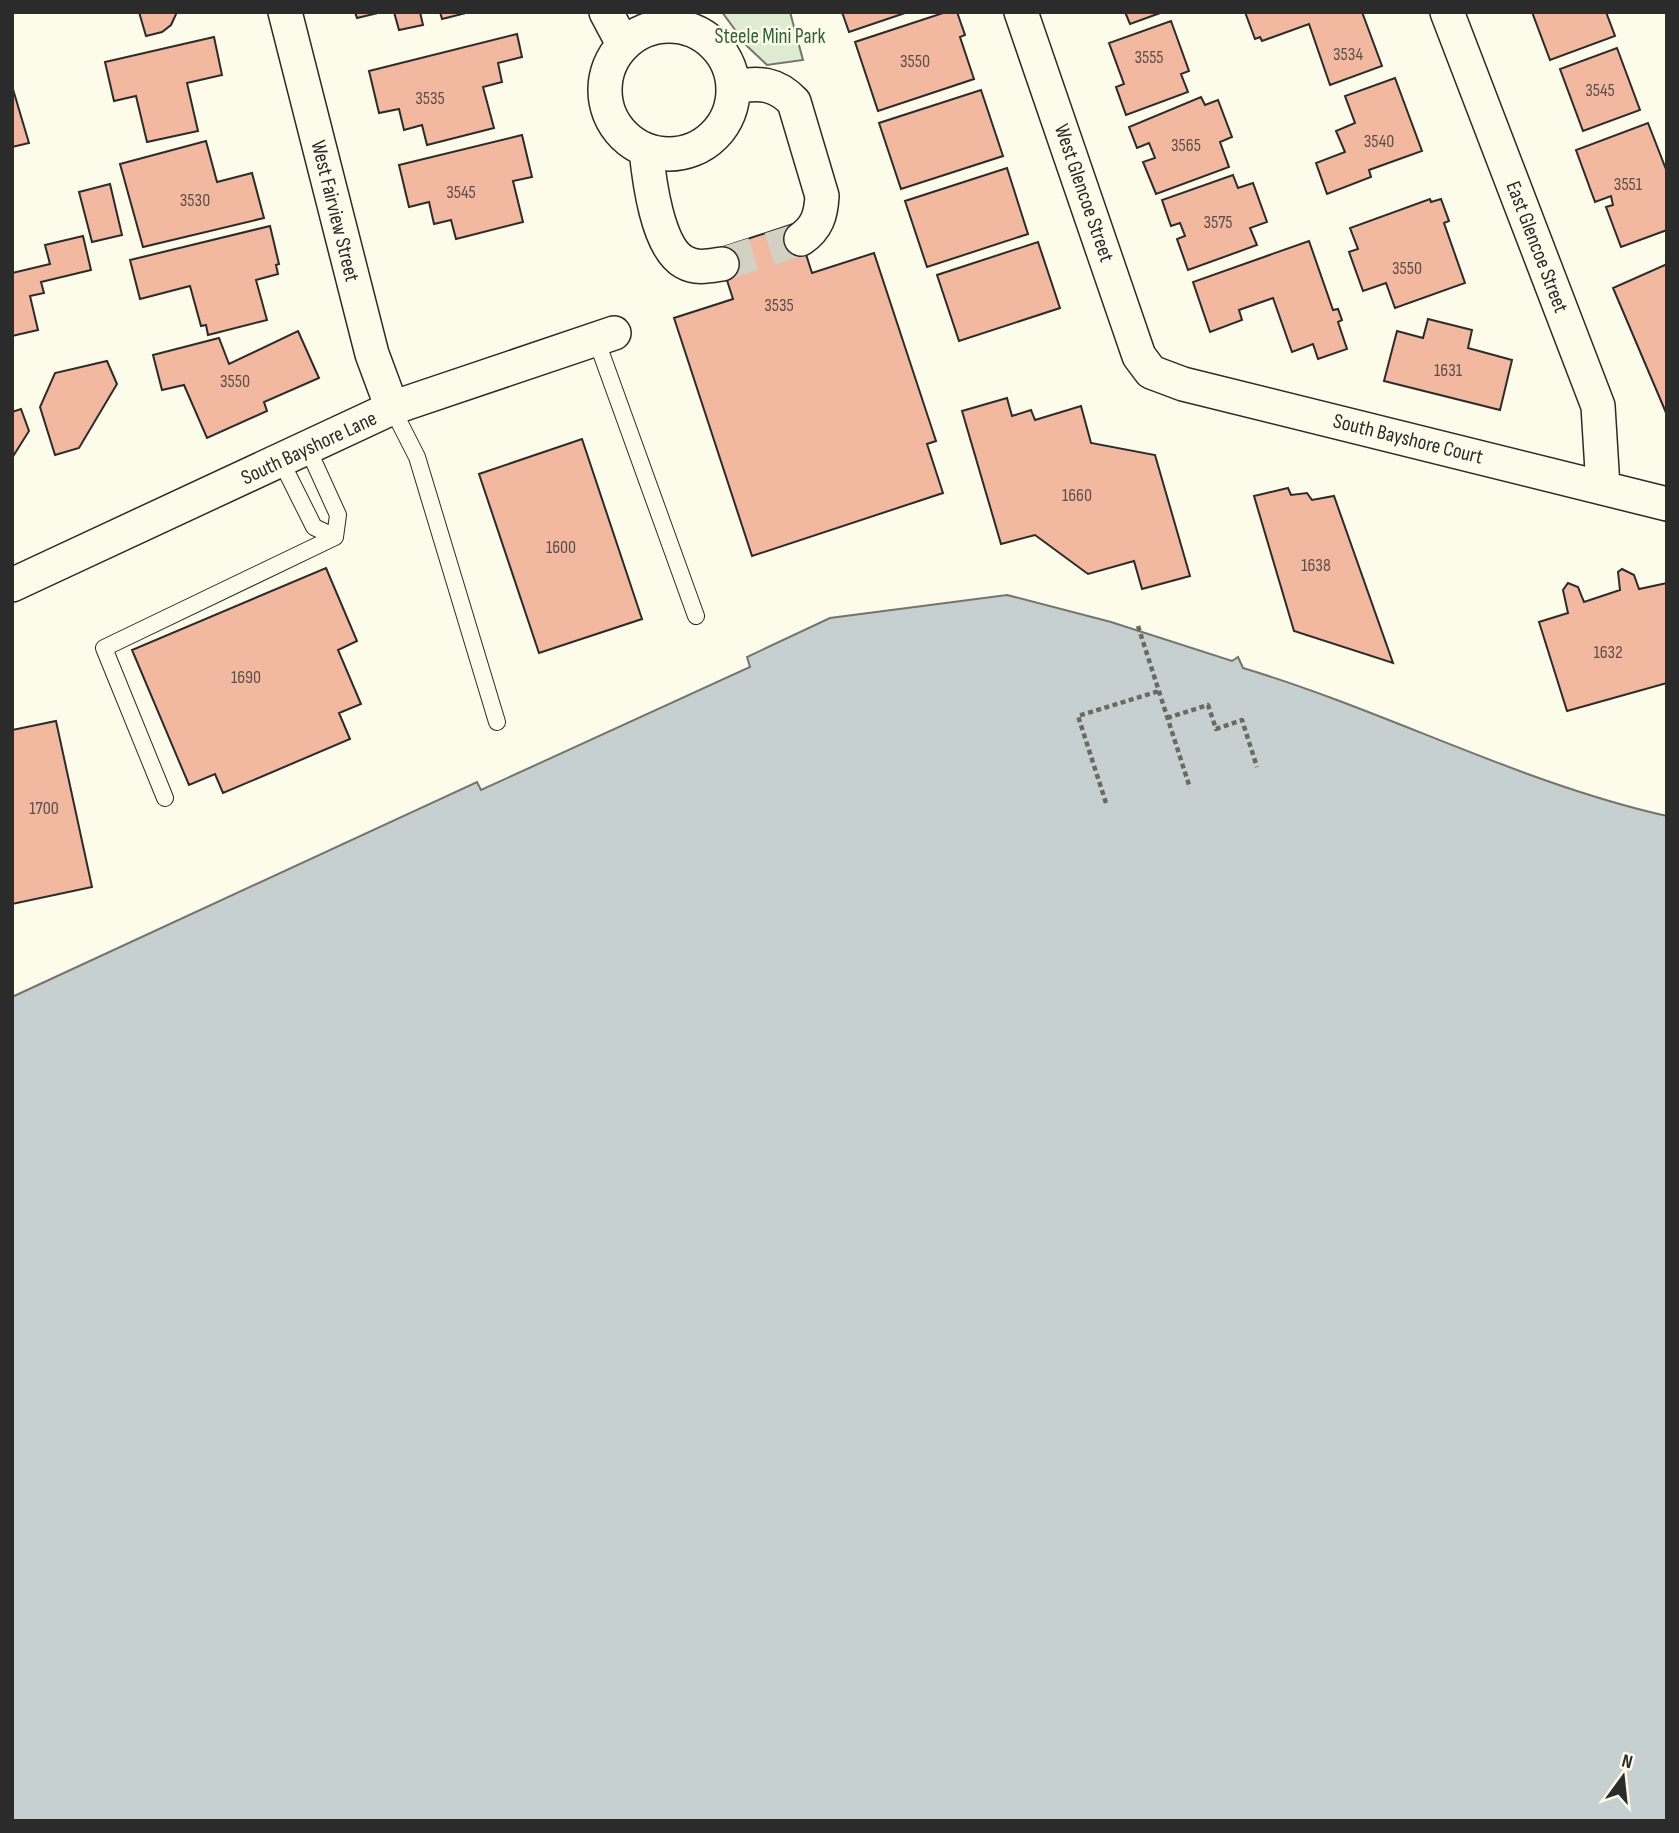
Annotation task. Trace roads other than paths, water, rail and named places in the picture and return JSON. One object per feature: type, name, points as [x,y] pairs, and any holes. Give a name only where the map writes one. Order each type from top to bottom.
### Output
[{"type":"street","name":"West Fairview Street","points":[[285,12],[372,354],[392,408]]},
{"type":"street","points":[[606,12],[623,44]]},
{"type":"street","name":"West Glencoe Street","points":[[1021,12],[1139,356],[1151,372]]},
{"type":"street","name":"East Glencoe Street","points":[[1447,12],[1598,406],[1603,487]]},
{"type":"street","points":[[652,27],[685,27],[713,43],[731,71],[734,87],[727,118],[707,142],[678,153],[646,150],[617,128],[604,94],[609,67],[623,44],[652,27]]},
{"type":"street","points":[[734,87],[757,82],[783,90],[794,102],[821,196],[821,211],[816,224],[801,239]]},
{"type":"street","points":[[646,150],[649,183],[667,243],[674,255],[686,263],[702,267],[722,264]]},
{"type":"street","name":"South Bayshore Lane","points":[[12,585],[392,408],[605,336]]},
{"type":"street","name":"South Bayshore Court","points":[[1151,372],[1183,384],[1667,504]]},
{"type":"lane","points":[[605,336],[696,616]]},
{"type":"lane","points":[[392,408],[417,457],[497,722]]},
{"type":"lane","points":[[294,455],[314,527],[335,537]]},
{"type":"lane","points":[[294,455],[338,514],[335,537]]},
{"type":"lane","points":[[165,798],[104,648],[335,537]]},
{"type":"tunnel","points":[[722,264],[801,239]]},
{"type":"park label","name":"Steele Mini Park","points":[[770,36]]}]
